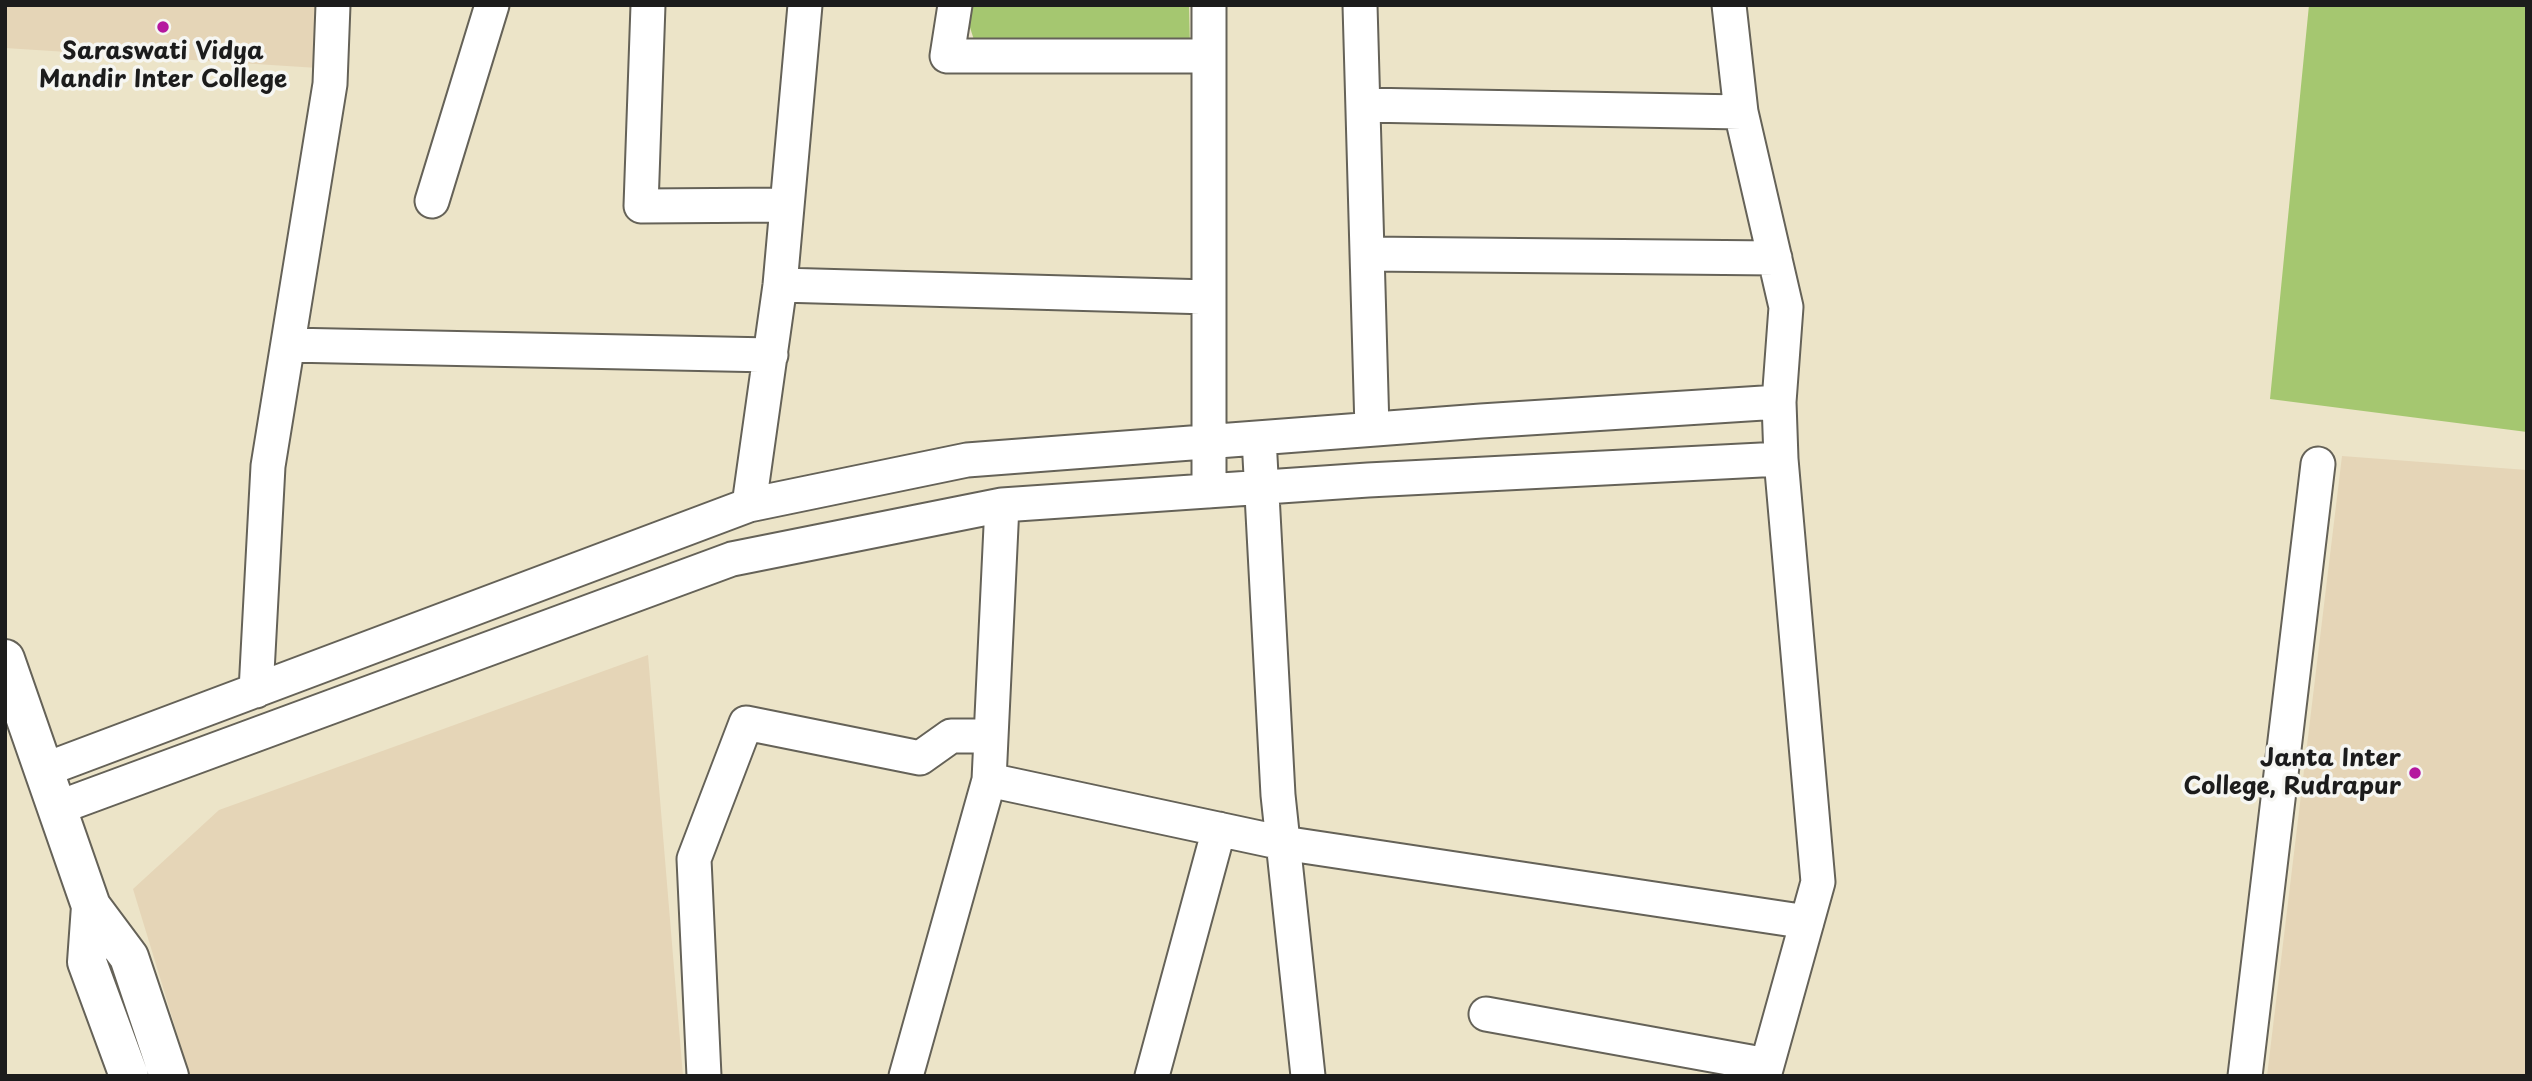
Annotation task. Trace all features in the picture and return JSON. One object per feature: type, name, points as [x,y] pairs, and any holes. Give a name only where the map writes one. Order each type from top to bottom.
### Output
[{"type":"street","points":[[256,691],[268,466],[330,84],[333,5]]},
{"type":"street","points":[[432,201],[492,5]]},
{"type":"street","points":[[648,5],[641,206],[787,205]]},
{"type":"street","points":[[749,505],[780,285],[805,5]]},
{"type":"street","points":[[955,5],[947,56],[1209,56]]},
{"type":"street","points":[[1209,5],[1209,491]]},
{"type":"street","points":[[1360,5],[1372,429]]},
{"type":"street","points":[[1486,1014],[1765,1070],[1818,882],[1781,458],[1779,402],[1786,307],[1741,112],[1729,5]]},
{"type":"street","points":[[1363,105],[1741,112]]},
{"type":"street","points":[[1367,254],[1775,258]]},
{"type":"street","points":[[780,285],[1209,298]]},
{"type":"street","points":[[288,345],[771,355]]},
{"type":"street","points":[[44,770],[749,505],[967,460],[1779,402]]},
{"type":"street","points":[[1259,438],[1264,487],[1278,795],[1308,1076]]},
{"type":"street","points":[[57,808],[732,559],[1002,505],[1264,487],[1781,458]]},
{"type":"street","points":[[2245,1076],[2318,464]]},
{"type":"street","points":[[906,1076],[989,780],[1002,505]]},
{"type":"street","points":[[5,659],[91,906],[129,957],[169,1076]]},
{"type":"street","points":[[705,1076],[694,859],[747,723],[920,758],[951,736],[991,736]]},
{"type":"street","points":[[989,780],[1283,843],[1807,922]]},
{"type":"street","points":[[1152,1076],[1219,829]]},
{"type":"street","points":[[91,906],[87,962],[129,1076]]},
{"type":"shaded area","name":"Saraswati Vidya Mandir Inter College","points":[[5,5],[321,5],[318,68],[5,48]]},
{"type":"shaded area","name":"Janta Inter College, Rudrapur","points":[[2342,456],[2527,470],[2527,1076],[2267,1076]]},
{"type":"shaded area","points":[[648,655],[683,1076],[190,1076],[133,889],[219,810]]},
{"type":"green space","points":[[969,5],[1189,5],[1190,49],[974,40],[967,18]]},
{"type":"green space","points":[[2309,5],[2527,5],[2527,432],[2270,399]]},
{"type":"place","name":"Saraswati Vidya Mandir Inter College","points":[[163,27]]},
{"type":"place","name":"Janta Inter College, Rudrapur","points":[[2415,773]]}]
